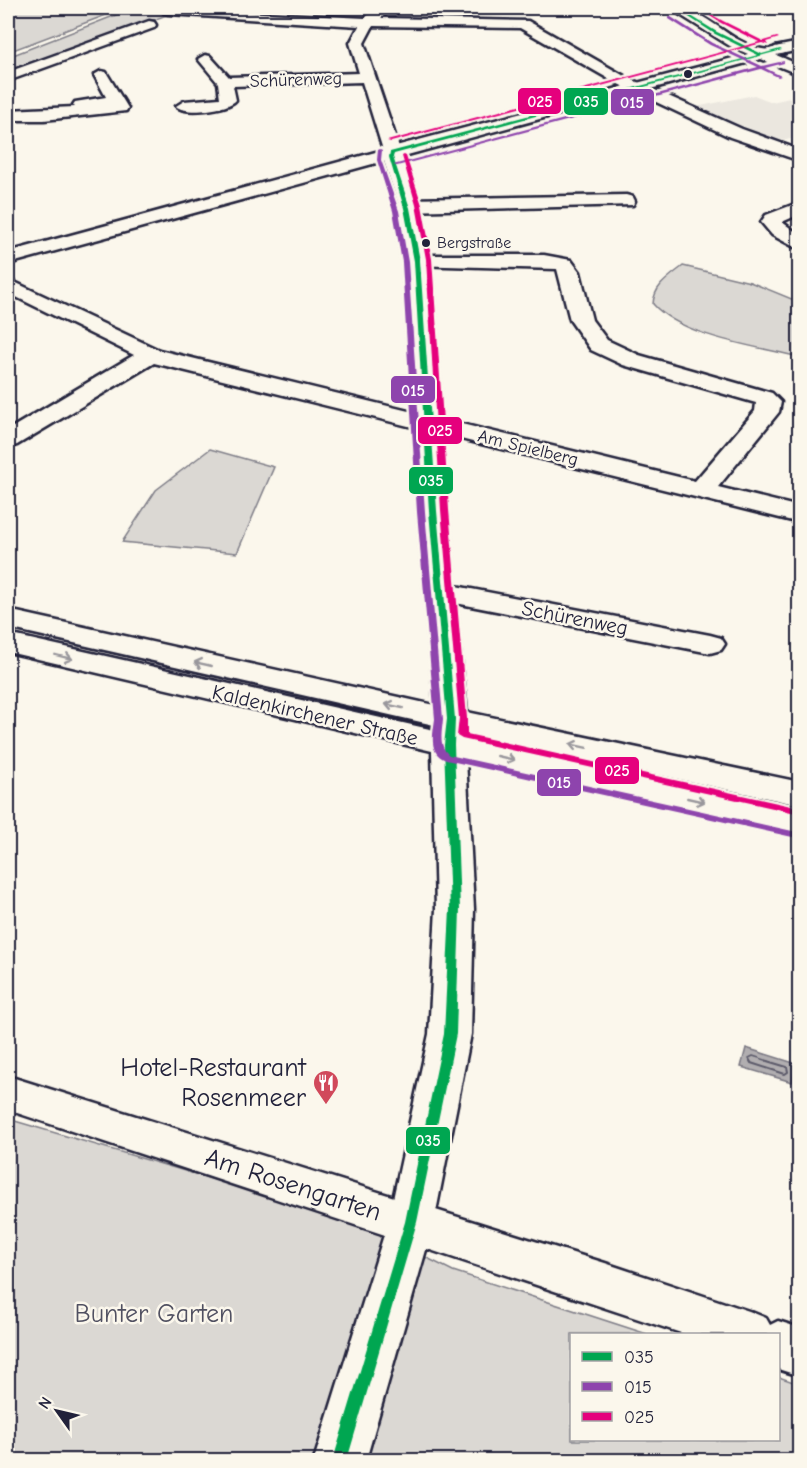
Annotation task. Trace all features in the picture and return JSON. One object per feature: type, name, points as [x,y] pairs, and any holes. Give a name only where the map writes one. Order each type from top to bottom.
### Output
[{"type":"street","points":[[160,8],[185,13],[368,23],[514,22],[531,26],[635,87],[736,133],[800,156]]},
{"type":"street","points":[[368,23],[384,8]]},
{"type":"street","points":[[514,22],[520,18],[521,8]]},
{"type":"street","points":[[676,8],[716,33],[800,71]]},
{"type":"street","points":[[701,8],[742,33],[800,59]]},
{"type":"street","name":"Schürenweg","points":[[340,1461],[411,1222],[450,1034],[455,909],[450,732],[417,261],[408,205],[391,157],[392,153],[357,43],[368,23]]},
{"type":"street","points":[[8,77],[149,25]]},
{"type":"street","points":[[8,258],[635,87],[800,46]]},
{"type":"street","name":"Schürenweg","points":[[184,106],[223,103],[228,100],[225,82],[206,59]]},
{"type":"street","points":[[101,75],[130,122]]},
{"type":"street","name":"Schürenweg","points":[[225,82],[368,77]]},
{"type":"street","points":[[8,115],[85,111],[118,104]]},
{"type":"street","points":[[408,205],[626,201]]},
{"type":"street","points":[[800,207],[771,222],[779,231],[800,244]]},
{"type":"street","points":[[417,261],[544,261],[564,264],[570,272],[582,320],[599,345],[631,360],[764,398],[769,402],[767,412],[701,491]]},
{"type":"street","name":"Am Spielberg","points":[[8,285],[151,355],[800,515]]},
{"type":"street","points":[[8,441],[151,355]]},
{"type":"street","name":"Schürenweg","points":[[440,592],[710,644]]},
{"type":"street","name":"Kaldenkirchener Straße","points":[[8,619],[800,824]]},
{"type":"street","name":"Kaldenkirchener Straße","points":[[8,643],[450,732],[800,794]]},
{"type":"street","name":"Am Rosengarten","points":[[8,1093],[411,1222],[743,1333]]},
{"type":"street","points":[[780,1346],[800,1352]]},
{"type":"shaded area","points":[[754,95],[772,102],[799,96],[799,140],[796,138],[779,141],[696,107]]},
{"type":"green space","points":[[8,8],[112,8],[114,12],[8,52]]},
{"type":"green space","points":[[134,8],[146,8],[170,14],[8,72],[8,57]]},
{"type":"green space","points":[[683,266],[750,282],[799,302],[799,357],[721,339],[682,325],[666,315],[653,304],[656,292],[663,282]]},
{"type":"green space","points":[[210,449],[274,467],[237,553],[122,542],[156,490]]},
{"type":"green space","name":"Bunter Garten","points":[[8,1119],[351,1220],[453,1271],[644,1333],[570,1333],[570,1441],[780,1441],[780,1377],[799,1384],[799,1460],[8,1460]]},
{"type":"water","points":[[746,1048],[797,1064],[792,1082],[741,1067]]},
{"type":"tunnel","points":[[156,8],[169,10]]},
{"type":"transit line","name":"035","points":[[676,8],[716,33],[762,55]]},
{"type":"transit line","name":"025","points":[[698,8],[767,44]]},
{"type":"transit line","name":"015","points":[[670,18],[711,44],[779,76]]},
{"type":"transit line","name":"025","points":[[389,141],[777,38]]},
{"type":"transit line","name":"035","points":[[392,153],[780,50]]},
{"type":"transit line","name":"015","points":[[395,165],[783,62]]},
{"type":"transit line","name":"015","points":[[380,150],[379,160],[396,211],[405,262],[421,512],[439,719],[437,740],[439,750],[446,757],[797,835]]},
{"type":"transit line","name":"035","points":[[340,1460],[411,1222],[450,1034],[455,909],[449,745],[451,719],[433,511],[417,261],[407,208],[391,157],[392,153]]},
{"type":"transit line","name":"025","points":[[404,156],[419,205],[429,259],[445,510],[463,718],[462,736],[800,811]]},
{"type":"place","name":"Bergstraße","points":[[426,243]]},
{"type":"place","name":"Hotel-Restaurant Rosenmeer","points":[[326,1106]]}]
